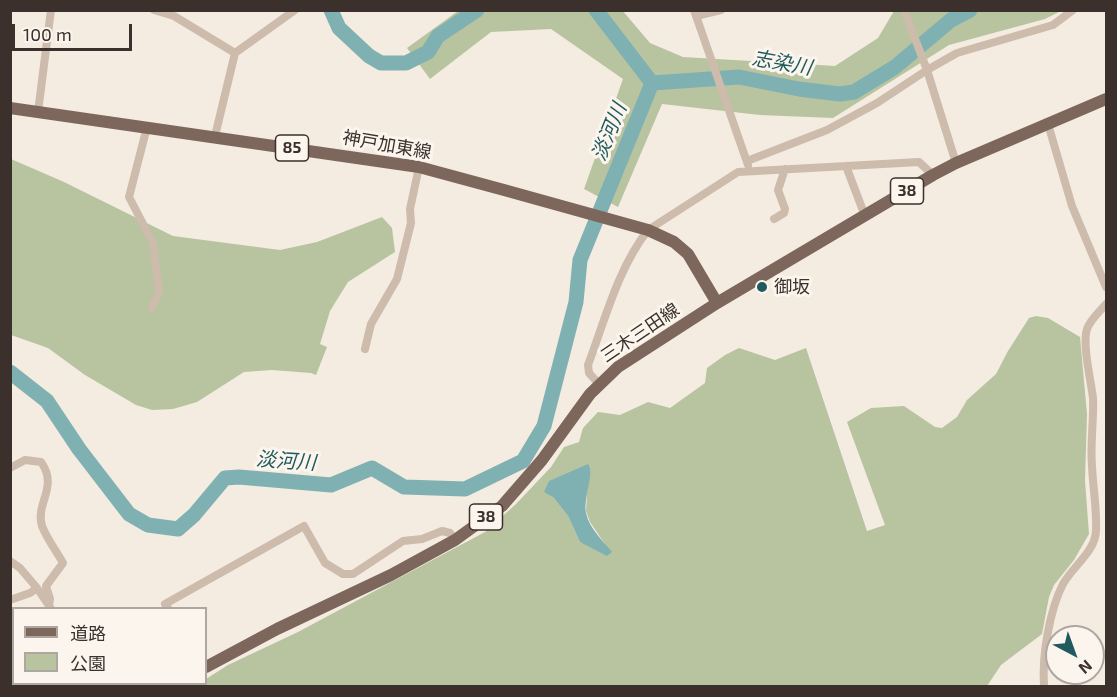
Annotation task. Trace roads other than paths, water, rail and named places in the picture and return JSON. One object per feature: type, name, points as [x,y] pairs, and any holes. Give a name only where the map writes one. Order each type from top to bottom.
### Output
[{"type":"main road","name":"三木三田線","points":[[207,666],[277,629],[391,575],[455,540],[502,506],[542,460],[599,384],[618,367],[717,303],[933,175],[1107,99]]},
{"type":"main road","name":"神戸加東線","points":[[10,108],[419,167],[569,208],[648,230],[674,242],[688,254],[717,303]]},
{"type":"street","points":[[38,112],[51,10]]},
{"type":"street","points":[[154,10],[175,13],[235,52]]},
{"type":"street","points":[[215,136],[235,52],[295,10]]},
{"type":"street","points":[[721,10],[695,13],[749,171]]},
{"type":"street","points":[[904,10],[927,70],[956,163]]},
{"type":"street","points":[[747,161],[827,130],[877,103],[927,70],[957,54],[1053,25],[1073,10]]},
{"type":"street","points":[[1048,124],[1072,206],[1107,287]]},
{"type":"street","points":[[147,127],[129,197],[153,243],[159,291],[152,308]]},
{"type":"street","points":[[599,384],[589,373],[588,365],[620,279],[640,240],[648,230],[738,172],[919,162],[933,175]]},
{"type":"street","points":[[846,166],[865,216]]},
{"type":"street","points":[[365,349],[371,324],[397,279],[411,223],[410,209],[419,167]]},
{"type":"street","points":[[774,219],[784,213],[785,209],[778,190],[785,169]]},
{"type":"street","points":[[1044,687],[1042,670],[1044,649],[1057,599],[1064,582],[1092,545],[1096,535],[1097,516],[1092,465],[1093,399],[1086,342],[1087,329],[1107,304]]},
{"type":"street","points":[[10,468],[25,460],[41,462],[48,472],[49,480],[41,516],[42,526],[63,563],[46,586],[50,607]]},
{"type":"street","points":[[167,607],[165,603],[304,526],[325,563],[343,574],[353,574],[404,541],[422,539],[442,531],[450,533],[455,540]]},
{"type":"street","points":[[10,561],[20,568],[50,607]]},
{"type":"street","points":[[10,600],[37,588]]},
{"type":"water","points":[[588,464],[590,473],[586,513],[593,529],[612,552],[607,556],[580,542],[568,516],[553,497],[544,492],[549,481]]},
{"type":"waterway","name":"志染川","points":[[331,10],[339,28],[369,56],[381,63],[406,63],[428,52],[438,36],[477,10]]},
{"type":"waterway","name":"志染川","points":[[596,10],[652,83]]},
{"type":"waterway","name":"志染川","points":[[652,83],[739,77],[799,89],[840,94],[854,92],[895,67],[951,20],[970,10]]},
{"type":"waterway","name":"淡河川","points":[[10,372],[47,401],[79,449],[129,514],[148,525],[178,529],[194,515],[225,478],[239,477],[331,485],[372,468],[404,487],[465,489],[523,461],[544,426],[576,302],[580,260],[652,83]]},
{"type":"place","name":"御坂","points":[[762,287]]}]
